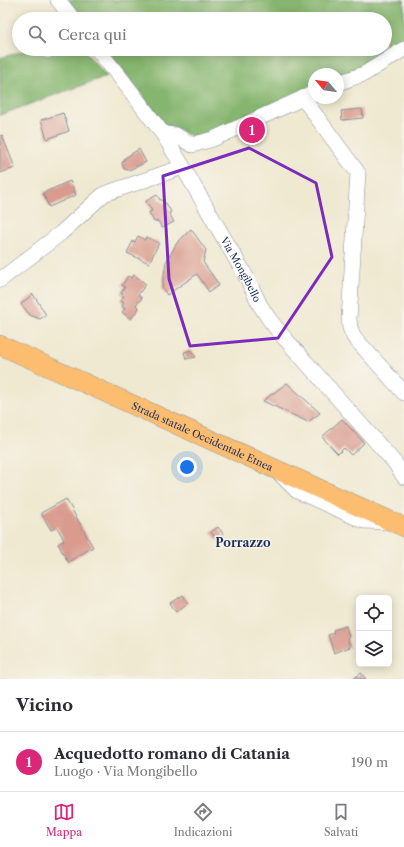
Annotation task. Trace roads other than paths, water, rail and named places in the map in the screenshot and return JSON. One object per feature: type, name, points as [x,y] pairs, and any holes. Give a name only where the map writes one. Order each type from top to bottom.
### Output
[{"type":"main road","name":"Strada statale Occidentale Etnea","points":[[0,346],[399,524]]},
{"type":"street","points":[[58,0],[67,12]]},
{"type":"street","points":[[344,80],[364,74],[404,49]]},
{"type":"street","name":"Via Mongibello","points":[[103,56],[163,134],[269,319],[395,463],[404,477]]},
{"type":"street","points":[[163,134],[176,135],[192,145],[213,139],[308,95]]},
{"type":"street","points":[[314,104],[358,172],[349,319],[350,328],[354,337],[404,393]]},
{"type":"street","points":[[0,280],[61,233],[104,194],[183,167]]},
{"type":"place","name":"Acquedotto romano di Catania","points":[[252,130]]},
{"type":"district","name":"Porrazzo","points":[[243,543]]}]
